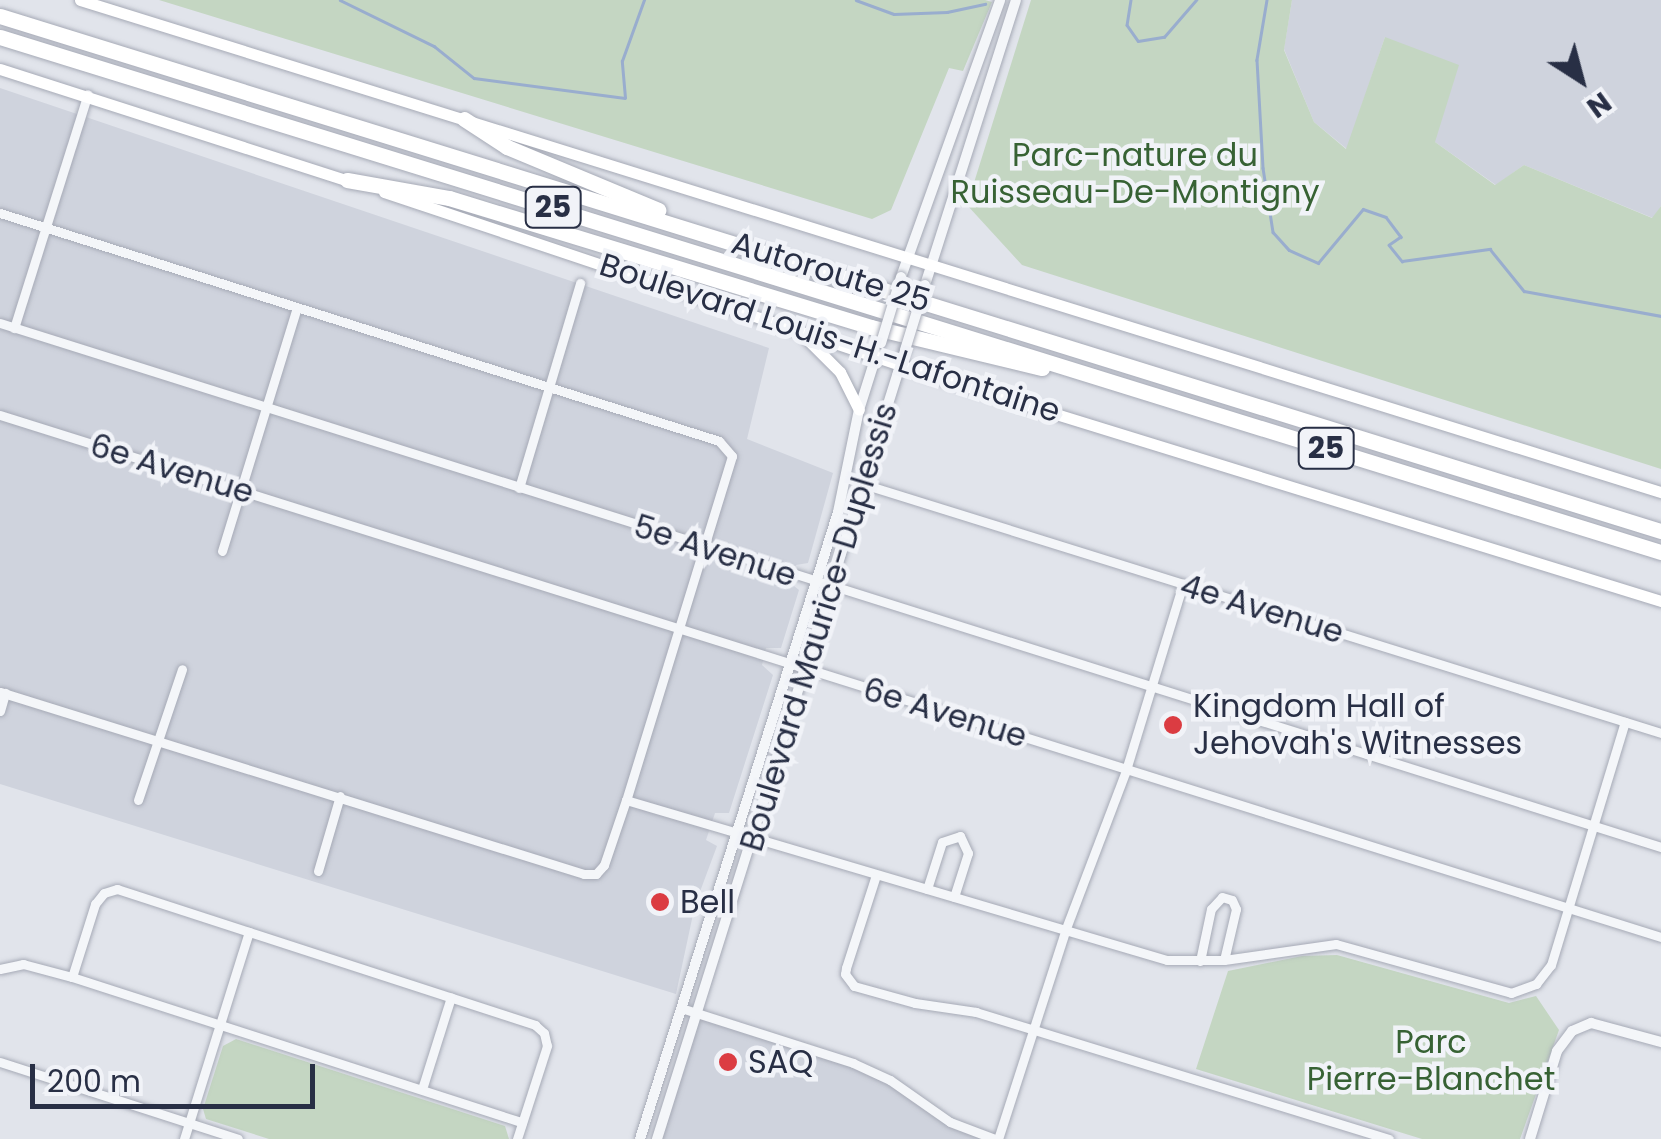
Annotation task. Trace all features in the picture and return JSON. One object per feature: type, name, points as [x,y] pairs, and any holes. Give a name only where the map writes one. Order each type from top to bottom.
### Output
[{"type":"highway","name":"Autoroute 25","points":[[0,16],[1661,531]]},
{"type":"highway","name":"Autoroute 25","points":[[0,37],[1661,552]]},
{"type":"highway","points":[[464,120],[508,148],[726,240]]},
{"type":"highway","points":[[347,180],[449,198],[950,348],[1106,379]]},
{"type":"main road","points":[[80,0],[1661,492]]},
{"type":"main road","name":"Boulevard Louis-H.-Lafontaine","points":[[0,69],[88,94],[900,366],[1661,601]]},
{"type":"main road","points":[[801,333],[840,372],[859,410]]},
{"type":"street","name":"Boulevard Maurice-Duplessis","points":[[640,1139],[838,512],[859,410],[907,257],[1000,0]]},
{"type":"street","name":"Boulevard Maurice-Duplessis","points":[[657,1139],[1016,0]]},
{"type":"street","points":[[14,328],[88,94]]},
{"type":"street","points":[[0,213],[719,441],[730,450],[732,464],[626,800],[604,864],[596,874],[584,874],[3,693],[0,711]]},
{"type":"street","points":[[520,488],[580,283]]},
{"type":"street","points":[[222,551],[297,307]]},
{"type":"street","name":"5e Avenue","points":[[0,323],[1661,846]]},
{"type":"street","name":"6e Avenue","points":[[0,415],[1661,937]]},
{"type":"street","name":"4e Avenue","points":[[863,484],[1661,733]]},
{"type":"street","points":[[682,1008],[866,1068],[950,1122],[996,1139],[1066,931],[1126,770],[1183,584]]},
{"type":"street","points":[[138,800],[182,669]]},
{"type":"street","points":[[626,800],[1167,960],[1224,960],[1336,944],[1511,994],[1542,978],[1551,966],[1626,722]]},
{"type":"street","points":[[318,871],[340,796]]},
{"type":"street","points":[[927,889],[942,842],[960,836],[968,853],[954,898]]},
{"type":"street","points":[[876,876],[846,968],[848,981],[915,1004],[976,1012],[1389,1139]]},
{"type":"street","points":[[72,977],[95,904],[110,890],[535,1025],[544,1033],[546,1046],[517,1139]]},
{"type":"street","points":[[1200,961],[1211,908],[1222,897],[1236,909],[1224,960]]},
{"type":"street","points":[[184,1139],[249,932]]},
{"type":"street","points":[[0,969],[23,964],[72,977],[522,1122]]},
{"type":"street","points":[[422,1090],[451,998]]},
{"type":"street","points":[[1530,1139],[1557,1052],[1572,1031],[1591,1023],[1661,1042]]},
{"type":"street","points":[[0,1062],[238,1139]]},
{"type":"shaded area","points":[[1292,0],[1661,0],[1661,206],[1653,218],[1524,165],[1496,185],[1435,142],[1385,37],[1347,149],[1314,122],[1284,49]]},
{"type":"shaded area","points":[[0,88],[769,348],[747,439],[833,473],[808,563],[796,565],[789,582],[799,590],[781,648],[766,648],[762,665],[773,675],[729,813],[715,813],[706,840],[717,846],[695,905],[676,994],[0,784]]},
{"type":"shaded area","points":[[696,1013],[878,1074],[930,1109],[995,1139],[659,1139]]},
{"type":"green space","name":"Parc-nature du Ruisseau-De-Montigny","points":[[159,0],[992,2],[963,71],[949,68],[891,210],[872,219]]},
{"type":"green space","name":"Parc-nature du Ruisseau-De-Montigny","points":[[1031,0],[1292,0],[1284,50],[1314,122],[1346,149],[1385,37],[1459,65],[1435,142],[1495,185],[1524,165],[1652,218],[1661,206],[1661,469],[1022,265],[967,205]]},
{"type":"green space","name":"Parc Pierre-Blanchet","points":[[1337,955],[1509,1003],[1536,996],[1559,1030],[1520,1139],[1422,1139],[1196,1069],[1228,971],[1302,956]]},
{"type":"green space","points":[[236,1039],[505,1126],[509,1139],[269,1139],[206,1119],[203,1109],[223,1046]]},
{"type":"waterway","points":[[340,0],[434,46],[474,78],[625,98],[622,61],[644,0]]},
{"type":"waterway","points":[[856,0],[894,14],[947,12],[985,4]]},
{"type":"waterway","points":[[1131,0],[1127,25],[1138,41],[1164,37],[1196,0]]},
{"type":"waterway","points":[[1267,0],[1257,60],[1263,168],[1273,232],[1289,250],[1318,263],[1363,209],[1386,217],[1401,237],[1389,245],[1402,261],[1490,249],[1524,291],[1661,316]]},
{"type":"place","name":"Kingdom Hall of Jehovah's Witnesses","points":[[1173,725]]},
{"type":"place","name":"Bell","points":[[660,902]]},
{"type":"place","name":"SAQ","points":[[728,1062]]}]
